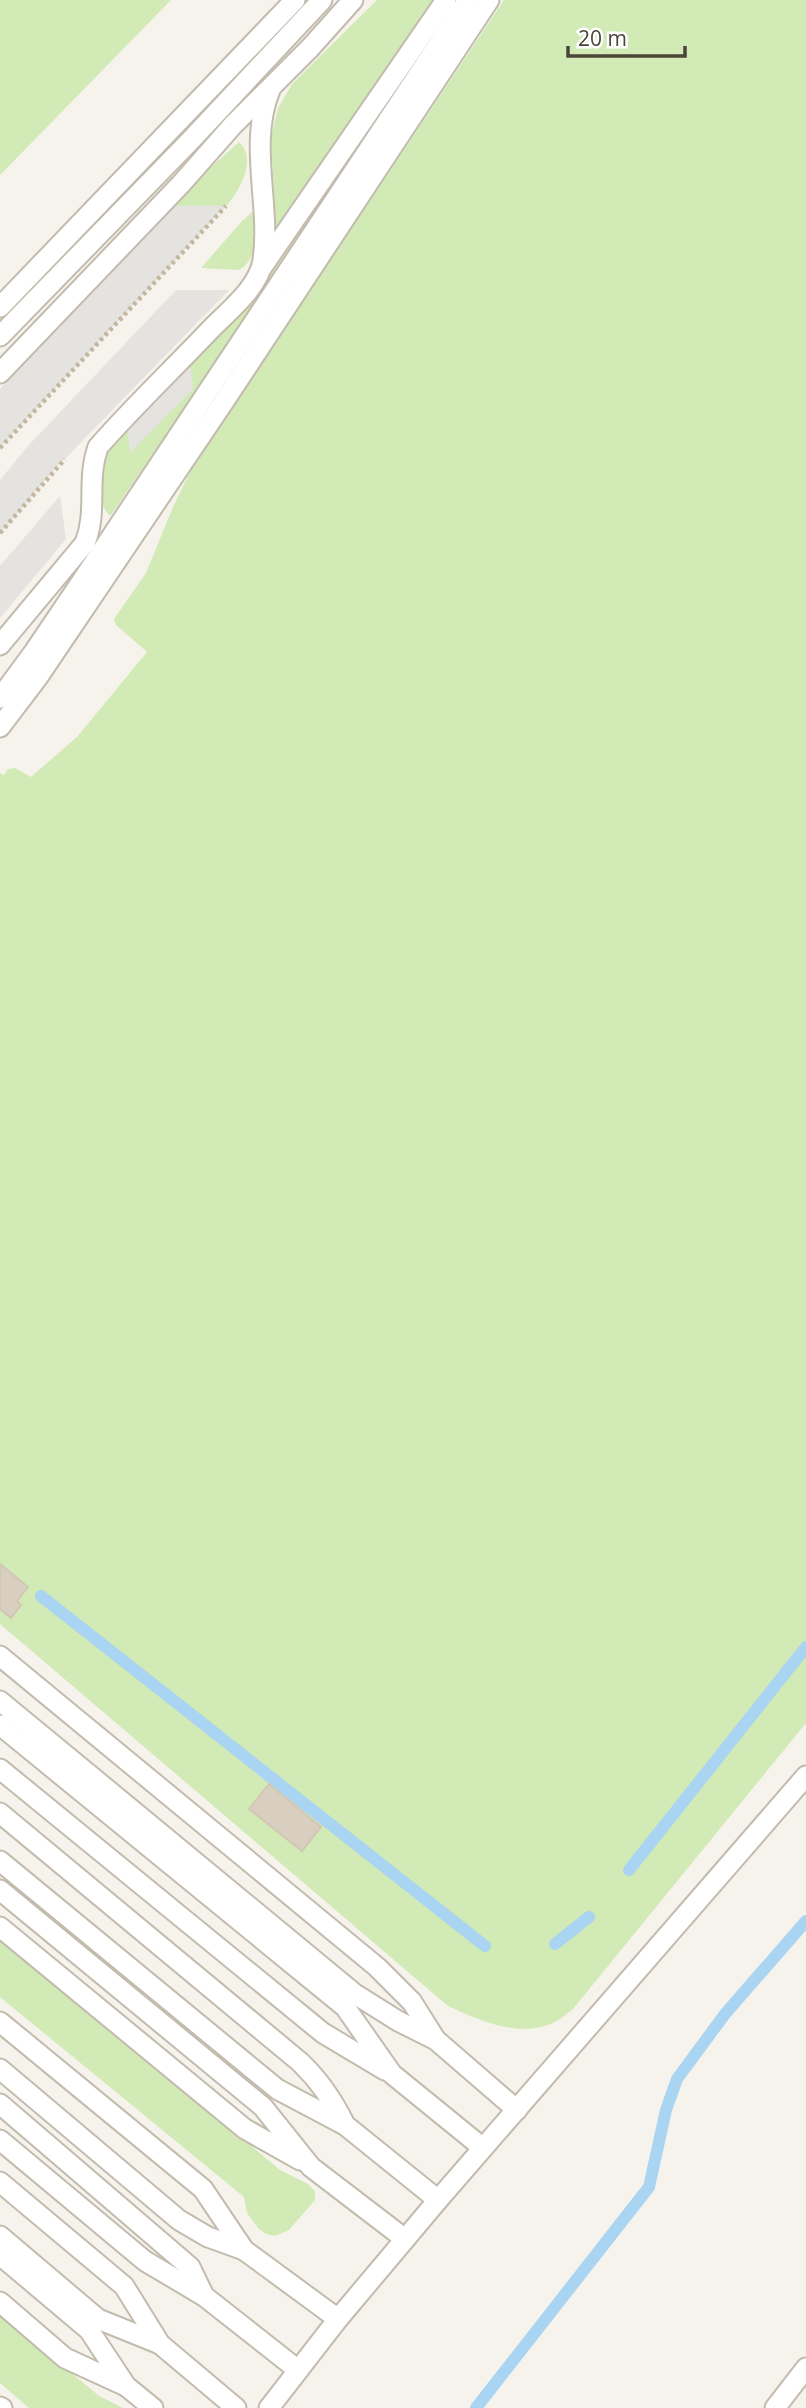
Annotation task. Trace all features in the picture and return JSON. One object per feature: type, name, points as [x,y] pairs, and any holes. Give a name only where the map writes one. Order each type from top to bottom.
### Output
[{"type":"lane","points":[[0,307],[295,0]]},
{"type":"lane","points":[[0,336],[190,141],[322,0]]},
{"type":"lane","points":[[0,373],[353,0]]},
{"type":"lane","points":[[0,645],[85,543],[91,527],[93,462],[98,447],[236,303],[446,0]]},
{"type":"lane","points":[[0,698],[64,607],[468,0]]},
{"type":"lane","points":[[0,727],[38,677],[223,403],[489,0]]},
{"type":"lane","points":[[259,272],[263,263],[265,236],[260,159],[261,122],[263,106],[270,90]]},
{"type":"lane","points":[[0,1656],[377,1967],[412,2002],[436,2040]]},
{"type":"lane","points":[[0,1701],[355,1994],[398,2021],[436,2040],[517,2110]]},
{"type":"lane","points":[[0,1725],[345,2007],[392,2074]]},
{"type":"lane","points":[[0,1769],[323,2033],[392,2074],[483,2148]]},
{"type":"lane","points":[[269,2408],[338,2319],[438,2200],[806,1776]]},
{"type":"lane","points":[[0,1813],[300,2062],[317,2078],[345,2125]]},
{"type":"lane","points":[[0,1861],[277,2089],[345,2125],[438,2200]]},
{"type":"lane","points":[[0,1890],[263,2107],[311,2167]]},
{"type":"lane","points":[[0,1927],[245,2129],[311,2167],[405,2239]]},
{"type":"lane","points":[[0,2022],[203,2189],[244,2250]]},
{"type":"lane","points":[[0,2069],[178,2220],[208,2238],[244,2250],[338,2319]]},
{"type":"lane","points":[[0,2104],[190,2267],[204,2297]]},
{"type":"lane","points":[[0,2140],[145,2261],[204,2297],[298,2370]]},
{"type":"lane","points":[[0,2182],[124,2286],[159,2344]]},
{"type":"lane","points":[[0,2236],[98,2319],[159,2344],[236,2408]]},
{"type":"lane","points":[[0,2255],[89,2330],[126,2386]]},
{"type":"lane","points":[[0,2302],[65,2358],[126,2386],[153,2408]]},
{"type":"lane","points":[[775,2408],[806,2368]]},
{"type":"path","points":[[0,449],[226,206]]},
{"type":"green space","points":[[0,0],[171,0],[0,175]]},
{"type":"green space","points":[[377,0],[435,0],[279,227],[276,226],[271,137],[278,108],[292,84]]},
{"type":"green space","points":[[504,0],[806,0],[806,1723],[573,2009],[555,2022],[528,2029],[500,2026],[448,2006],[0,1624],[0,773],[4,775],[8,769],[15,768],[31,777],[77,737],[147,652],[116,625],[114,619],[146,573],[193,466]]},
{"type":"green space","points":[[239,142],[247,157],[247,166],[241,184],[226,206],[168,206]]},
{"type":"green space","points":[[256,209],[255,243],[246,265],[239,270],[201,268],[243,220]]},
{"type":"green space","points":[[314,209],[318,209],[318,213],[109,515],[100,494],[101,469],[107,450],[128,427],[130,452],[190,362],[254,298]]},
{"type":"green space","points":[[0,1936],[280,2170],[308,2184],[315,2191],[315,2200],[289,2230],[275,2236],[258,2228],[247,2213],[244,2197],[0,1997]]},
{"type":"green space","points":[[0,2313],[99,2396],[123,2408],[29,2408],[0,2383]]},
{"type":"shaded area","points":[[168,206],[226,206],[0,448],[0,389]]},
{"type":"shaded area","points":[[176,290],[229,290],[54,470],[0,534],[0,480],[28,446]]},
{"type":"shaded area","points":[[190,362],[193,389],[130,453],[128,427]]},
{"type":"shaded area","points":[[60,496],[66,539],[0,618],[0,566]]},
{"type":"building","points":[[0,1564],[28,1587],[17,1601],[21,1605],[11,1618],[0,1609]]},
{"type":"building","points":[[269,1784],[321,1827],[302,1851],[249,1809]]},
{"type":"waterway","points":[[41,1596],[485,1946]]},
{"type":"waterway","points":[[629,1870],[806,1647]]},
{"type":"waterway","points":[[555,1944],[589,1917]]},
{"type":"waterway","points":[[476,2408],[649,2187],[666,2110],[677,2079],[725,2014],[806,1921]]}]
